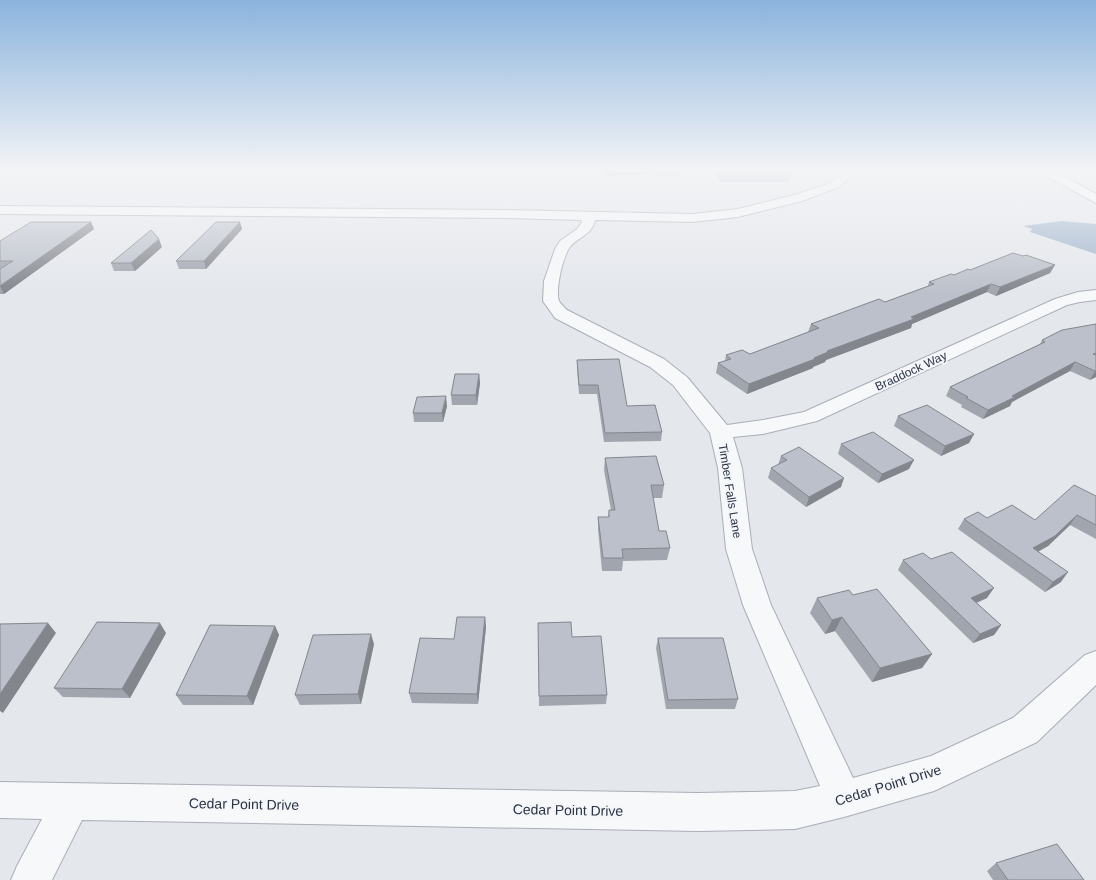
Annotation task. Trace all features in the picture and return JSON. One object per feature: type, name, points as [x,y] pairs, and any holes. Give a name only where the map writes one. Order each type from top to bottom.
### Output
[{"type":"street","points":[[258,212],[500,214],[585,217],[693,218],[742,212]]},
{"type":"street","name":"Timber Falls Lane","points":[[585,217],[589,221],[586,228],[565,244],[561,251],[552,274],[551,300],[561,314],[657,363],[680,381],[721,432],[730,468],[739,548],[757,605],[844,799]]},
{"type":"street","name":"Braddock Way","points":[[721,432],[764,427],[810,417],[1061,302],[1078,297],[1096,295]]},
{"type":"street","name":"Cedar Point Drive","points":[[0,800],[698,812],[795,810],[844,799],[934,773],[1025,730],[1096,665]]},
{"type":"street","points":[[31,880],[72,801]]},
{"type":"water","points":[[1062,221],[1096,224],[1096,254],[1030,232],[1032,229],[1023,226]]},
{"type":"building","points":[[31,222],[91,222],[0,286],[0,269],[13,261],[0,261],[0,241]]},
{"type":"building","points":[[216,222],[240,222],[204,261],[176,261]]},
{"type":"building","points":[[151,230],[159,239],[131,263],[111,263]]},
{"type":"building","points":[[1013,253],[1023,256],[1026,255],[1055,265],[1000,287],[991,284],[911,317],[914,319],[827,351],[828,352],[814,358],[815,359],[749,384],[718,363],[731,359],[726,355],[742,350],[750,354],[819,328],[811,324],[879,299],[885,302],[934,284],[929,282],[951,274],[954,275],[968,269],[970,270]]},
{"type":"building","points":[[1096,324],[1096,353],[1093,354],[1096,355],[1096,371],[1075,362],[1012,396],[1015,397],[988,410],[950,387],[1045,342],[1042,340],[1062,330]]},
{"type":"building","points":[[619,359],[627,406],[655,405],[662,432],[605,433],[598,385],[579,385],[577,360]]},
{"type":"building","points":[[455,374],[479,374],[476,395],[451,395]]},
{"type":"building","points":[[446,396],[442,413],[413,413],[417,397]]},
{"type":"building","points":[[927,405],[974,434],[945,446],[898,416]]},
{"type":"building","points":[[873,432],[914,460],[882,474],[841,444]]},
{"type":"building","points":[[799,447],[844,478],[809,497],[771,468],[787,460],[781,456]]},
{"type":"building","points":[[656,456],[664,485],[651,485],[659,531],[666,531],[670,548],[622,549],[623,558],[603,558],[598,517],[609,517],[609,510],[615,510],[605,458]]},
{"type":"building","points":[[1074,485],[1096,496],[1096,525],[1077,515],[1055,536],[1033,548],[1068,572],[1053,582],[964,519],[978,512],[987,518],[1012,505],[1035,520]]},
{"type":"building","points":[[952,552],[994,588],[971,598],[1001,625],[980,634],[903,560],[923,553],[931,559]]},
{"type":"building","points":[[877,589],[932,654],[880,668],[842,617],[832,620],[817,598],[849,590],[853,595]]},
{"type":"building","points":[[457,617],[485,617],[477,694],[409,693],[420,638],[454,639]]},
{"type":"building","points":[[97,622],[160,623],[122,689],[54,688]]},
{"type":"building","points":[[571,622],[572,637],[601,636],[607,695],[539,696],[538,623]]},
{"type":"building","points":[[48,623],[0,694],[0,624]]},
{"type":"building","points":[[210,625],[275,626],[247,696],[176,695]]},
{"type":"building","points":[[371,634],[358,694],[295,695],[313,635]]},
{"type":"building","points":[[658,638],[723,638],[738,699],[668,700]]},
{"type":"building","points":[[1057,844],[1084,880],[1008,880],[996,863]]}]
